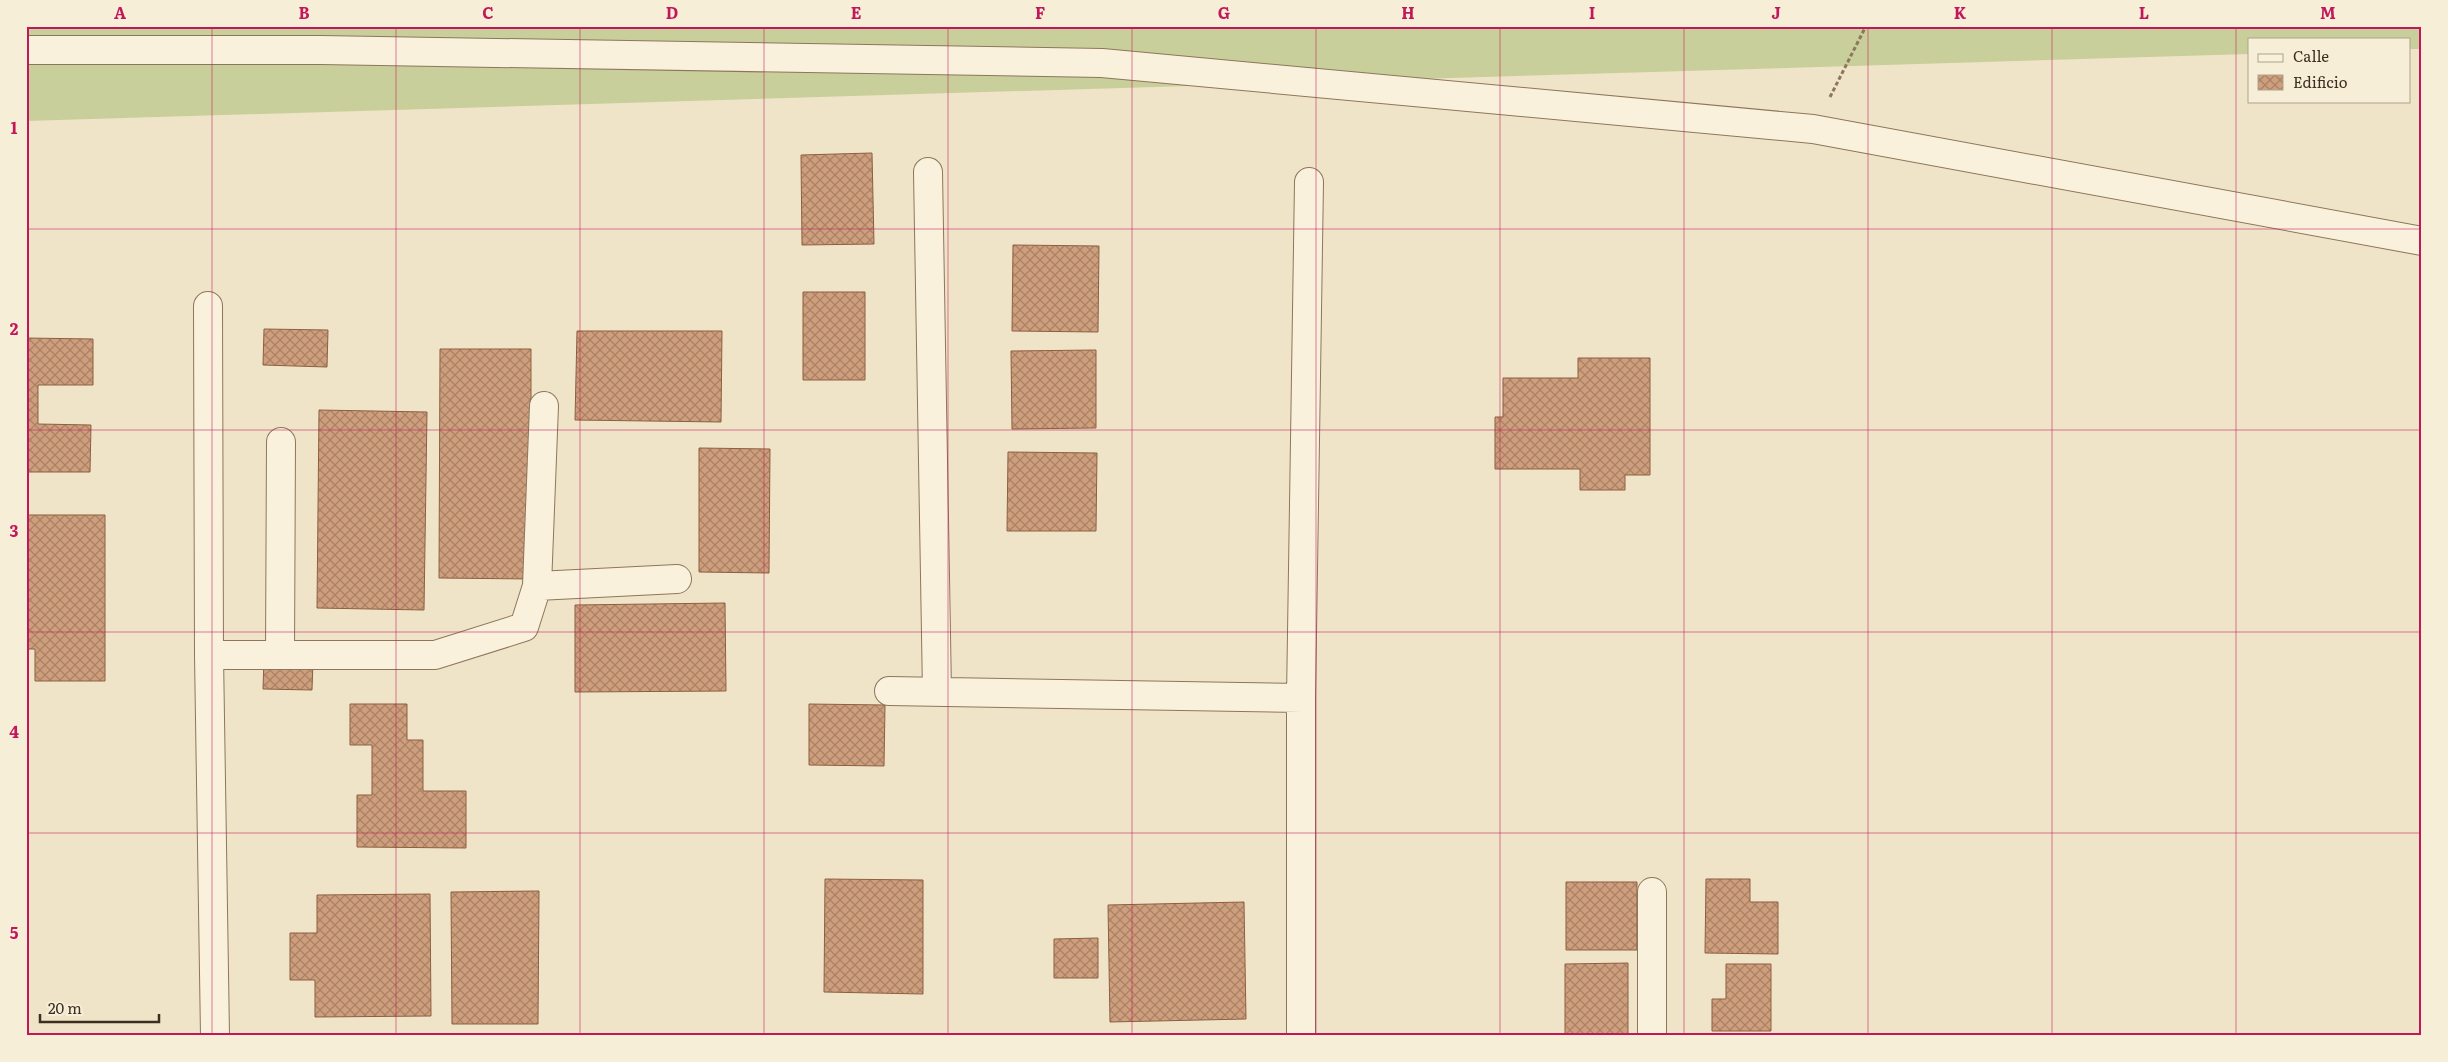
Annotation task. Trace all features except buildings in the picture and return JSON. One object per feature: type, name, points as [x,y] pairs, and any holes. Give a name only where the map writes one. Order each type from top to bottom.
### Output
[{"type":"street","points":[[26,50],[321,50],[1102,63],[1813,129],[2422,241]]},
{"type":"street","points":[[928,172],[937,692]]},
{"type":"street","points":[[1301,1036],[1301,698],[1309,182]]},
{"type":"street","points":[[208,306],[209,655],[215,1036]]},
{"type":"street","points":[[209,655],[435,655],[524,627],[537,586],[544,406]]},
{"type":"street","points":[[280,655],[281,442]]},
{"type":"street","points":[[537,586],[677,579]]},
{"type":"street","points":[[889,691],[1301,698]]},
{"type":"street","points":[[1652,892],[1652,1036]]},
{"type":"path","points":[[1813,129],[1866,26]]},
{"type":"green space","points":[[26,26],[2422,26],[2422,49],[2410,49],[2410,38],[2248,38],[2248,54],[26,121]]}]
